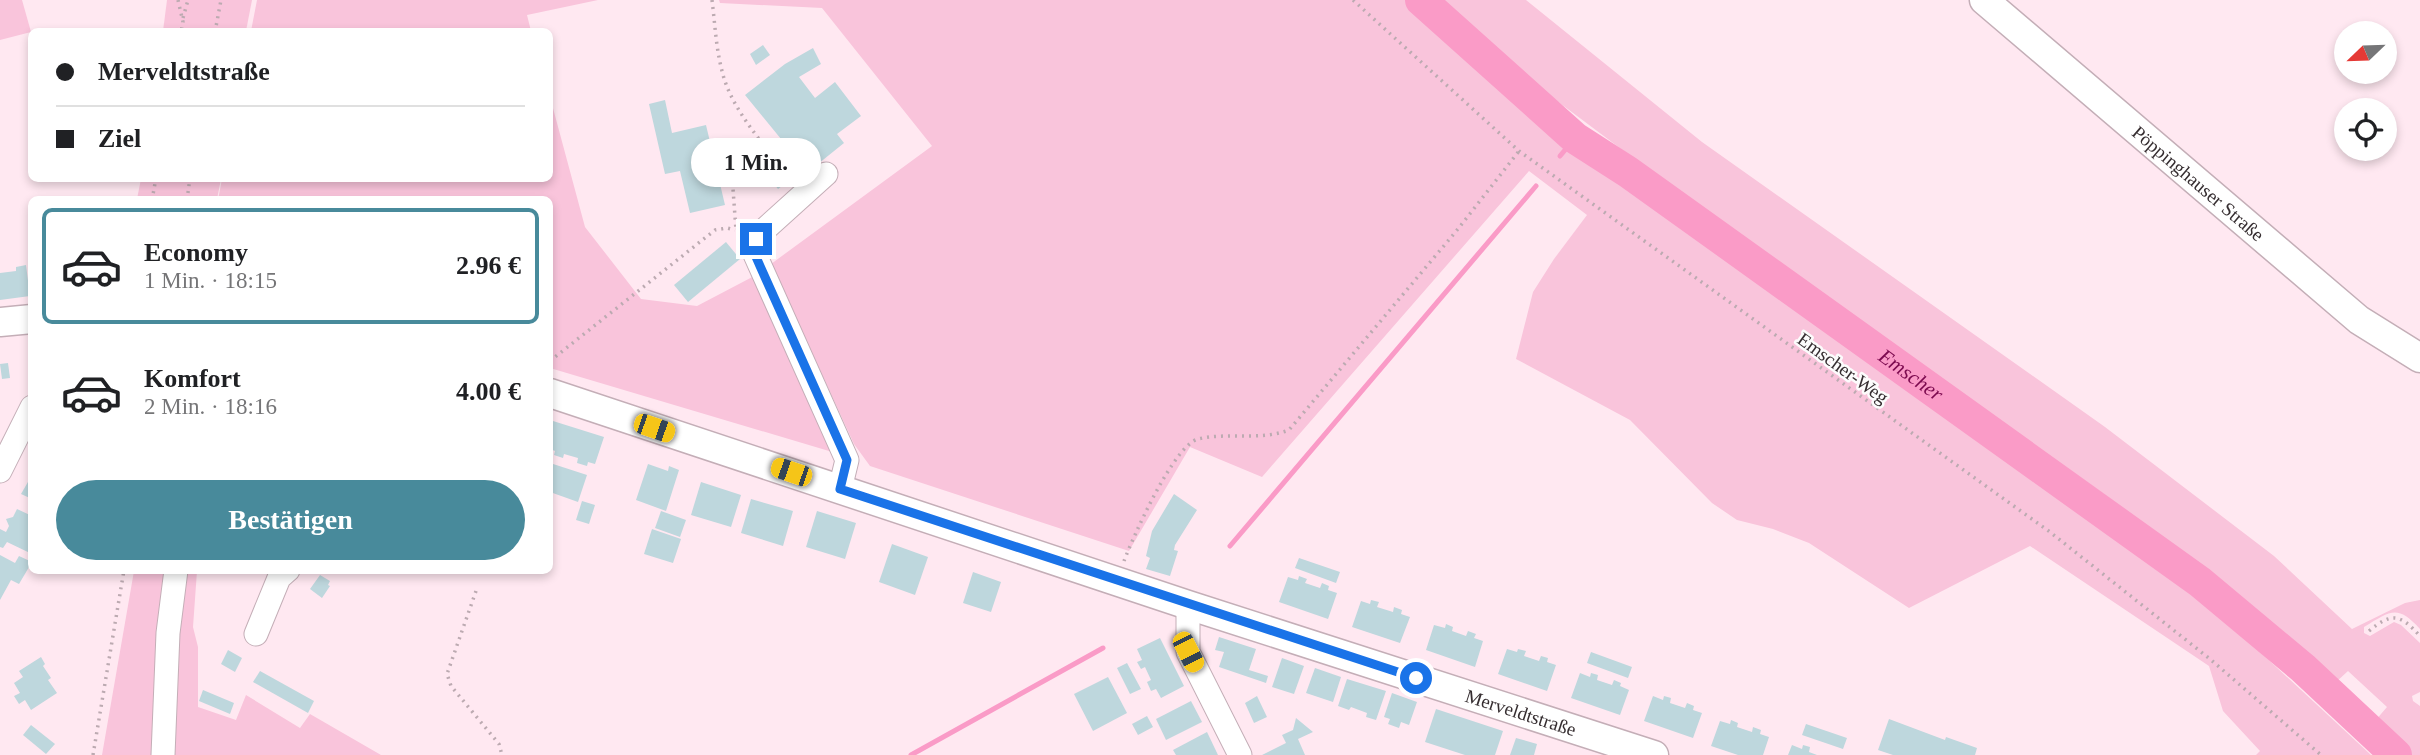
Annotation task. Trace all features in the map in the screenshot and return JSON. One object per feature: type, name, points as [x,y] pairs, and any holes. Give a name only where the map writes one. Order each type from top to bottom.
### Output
[{"type":"main road","name":"Pöppinghauser Straße","points":[[1984,0],[2359,320],[2420,358]]},
{"type":"main road","points":[[0,322],[28,319]]},
{"type":"main road","name":"Merveldtstraße","points":[[553,394],[1188,605],[1654,755]]},
{"type":"street","points":[[820,180],[746,234],[847,460],[840,489]]},
{"type":"street","points":[[0,471],[28,415]]},
{"type":"street","points":[[163,755],[168,633],[175,574]]},
{"type":"street","points":[[256,634],[279,578],[284,574]]},
{"type":"street","points":[[1188,605],[1188,652],[1240,755]]},
{"type":"path","points":[[178,0],[183,22]]},
{"type":"path","points":[[182,28],[188,0]]},
{"type":"path","points":[[216,28],[221,0]]},
{"type":"path","points":[[712,0],[722,73],[746,122],[768,151],[782,152],[820,180]]},
{"type":"path","name":"Emscher-Weg","points":[[1353,0],[1519,151],[2050,532],[2210,659],[2321,755]]},
{"type":"path","points":[[746,234],[733,189],[768,151]]},
{"type":"path","points":[[1116,580],[1133,538],[1158,489],[1184,448],[1196,439],[1275,435],[1289,430],[1458,229],[1519,151]]},
{"type":"path","points":[[553,359],[715,230],[727,228],[746,234]]},
{"type":"path","points":[[93,755],[123,574]]},
{"type":"path","points":[[476,591],[447,674],[451,685],[499,744],[502,755]]},
{"type":"path","points":[[2369,631],[2389,617],[2402,618],[2420,636]]},
{"type":"shaded area","points":[[0,0],[22,0],[30,28],[28,33],[0,40]]},
{"type":"shaded area","points":[[167,0],[252,0],[247,28],[163,28]]},
{"type":"shaded area","points":[[257,0],[598,0],[527,15],[530,28],[252,28]]},
{"type":"shaded area","points":[[719,0],[1405,0],[1472,63],[1578,150],[1964,425],[2217,612],[2371,755],[2256,755],[2260,751],[2223,711],[2209,666],[2030,546],[1909,608],[1809,543],[1773,529],[1737,520],[1712,503],[1630,420],[1516,359],[1533,292],[1587,215],[1529,171],[1262,477],[1190,447],[1129,551],[870,466],[854,444],[771,264],[932,146],[822,8],[720,3]]},
{"type":"shaded area","points":[[1441,0],[1526,0],[1702,142],[2105,427],[2274,556],[2352,629],[2405,603],[2420,600],[2420,629],[2405,616],[2394,613],[2364,627],[2364,633],[2370,636],[2394,622],[2420,643],[2420,692],[2412,696],[2413,701],[2420,706],[2420,755],[2410,755],[2375,721],[2387,707],[2348,671],[2335,683],[2284,632],[2104,494],[1728,229],[1537,86]]},
{"type":"shaded area","points":[[553,108],[585,227],[641,299],[697,306],[758,274],[839,454],[553,369],[553,196],[219,196],[221,182],[553,182]]},
{"type":"shaded area","points":[[140,182],[220,182],[218,196],[138,196]]},
{"type":"shaded area","points":[[133,574],[166,574],[157,639],[152,755],[102,755]]},
{"type":"shaded area","points":[[185,574],[197,574],[193,627],[198,647],[198,707],[236,720],[246,695],[300,728],[310,714],[381,755],[172,755],[175,635]]},
{"type":"building","points":[[763,45],[770,55],[756,65],[750,54]]},
{"type":"building","points":[[813,48],[821,64],[799,77],[815,98],[835,82],[861,116],[837,134],[844,143],[808,172],[745,95],[785,64]]},
{"type":"building","points":[[665,100],[672,133],[706,125],[725,205],[690,213],[680,171],[665,174],[649,104]]},
{"type":"building","points":[[788,167],[795,176],[778,189],[771,180]]},
{"type":"building","points":[[726,242],[740,259],[688,302],[674,285]]},
{"type":"building","points":[[26,265],[28,296],[0,300],[0,273],[16,271],[16,267]]},
{"type":"building","points":[[8,363],[10,378],[2,379],[0,364]]},
{"type":"building","points":[[553,421],[604,437],[595,464],[588,462],[587,466],[577,463],[578,458],[564,454],[563,458],[554,455]]},
{"type":"building","points":[[553,464],[587,475],[578,502],[553,493]]},
{"type":"building","points":[[648,464],[668,471],[669,466],[679,470],[666,511],[636,500]]},
{"type":"building","points":[[28,482],[28,497],[21,494]]},
{"type":"building","points":[[701,482],[741,495],[731,527],[691,515]]},
{"type":"building","points":[[1174,494],[1197,510],[1175,545],[1174,550],[1178,551],[1170,576],[1146,569],[1150,558],[1146,556],[1152,531]]},
{"type":"building","points":[[751,499],[793,511],[783,546],[741,533]]},
{"type":"building","points":[[582,501],[595,505],[589,524],[576,520]]},
{"type":"building","points":[[17,509],[28,514],[28,552],[7,542],[3,548],[0,547],[0,529],[6,532],[9,526],[6,519],[13,517]]},
{"type":"building","points":[[661,511],[686,520],[680,537],[655,528]]},
{"type":"building","points":[[817,511],[856,523],[845,559],[806,547]]},
{"type":"building","points":[[652,529],[681,539],[673,563],[644,554]]},
{"type":"building","points":[[892,544],[928,557],[915,595],[879,582]]},
{"type":"building","points":[[0,555],[15,563],[19,556],[28,560],[28,569],[19,584],[11,580],[0,600]]},
{"type":"building","points":[[1299,558],[1340,572],[1336,583],[1295,568]]},
{"type":"building","points":[[973,572],[1001,582],[991,612],[963,603]]},
{"type":"building","points":[[320,575],[330,581],[330,586],[322,598],[310,589]]},
{"type":"building","points":[[1299,576],[1307,579],[1305,583],[1320,588],[1322,583],[1329,586],[1328,590],[1337,593],[1328,619],[1279,602],[1288,577],[1298,580]]},
{"type":"building","points":[[1371,600],[1379,602],[1377,607],[1393,612],[1394,607],[1402,610],[1401,614],[1410,617],[1400,643],[1352,627],[1361,601],[1370,604]]},
{"type":"building","points":[[1446,624],[1453,627],[1452,631],[1466,636],[1468,631],[1476,634],[1474,638],[1483,641],[1475,667],[1426,650],[1434,625],[1445,628]]},
{"type":"building","points":[[1219,637],[1256,649],[1249,670],[1268,676],[1266,683],[1219,667],[1224,652],[1215,650]]},
{"type":"building","points":[[1160,638],[1184,686],[1161,698],[1156,689],[1151,691],[1147,682],[1151,680],[1145,667],[1141,669],[1137,662],[1142,660],[1137,649]]},
{"type":"building","points":[[1507,649],[1526,651],[1524,656],[1539,661],[1541,656],[1548,658],[1547,662],[1556,665],[1547,691],[1498,674]]},
{"type":"building","points":[[228,650],[242,658],[235,672],[221,664]]},
{"type":"building","points":[[1591,652],[1632,667],[1628,678],[1587,663]]},
{"type":"building","points":[[41,657],[51,678],[48,680],[57,693],[31,710],[25,700],[19,704],[14,696],[20,693],[14,683],[23,677],[19,671]]},
{"type":"building","points":[[1282,658],[1304,666],[1294,694],[1272,687]]},
{"type":"building","points":[[1127,663],[1141,689],[1130,694],[1117,668]]},
{"type":"building","points":[[1315,668],[1341,677],[1333,702],[1306,693]]},
{"type":"building","points":[[260,671],[314,701],[308,713],[253,682]]},
{"type":"building","points":[[1580,673],[1590,677],[1591,673],[1598,675],[1597,680],[1612,685],[1614,680],[1629,690],[1620,715],[1571,698]]},
{"type":"building","points":[[1108,677],[1127,713],[1093,731],[1074,694]]},
{"type":"building","points":[[1347,679],[1386,691],[1376,720],[1351,707],[1349,710],[1338,706]]},
{"type":"building","points":[[203,690],[234,703],[230,714],[199,701]]},
{"type":"building","points":[[1392,693],[1417,702],[1409,725],[1401,722],[1399,728],[1388,724],[1390,719],[1384,717]]},
{"type":"building","points":[[1257,696],[1267,717],[1254,723],[1245,703]]},
{"type":"building","points":[[1653,696],[1663,700],[1664,696],[1671,698],[1670,703],[1685,708],[1687,703],[1694,706],[1693,710],[1702,713],[1693,738],[1644,721]]},
{"type":"building","points":[[1191,701],[1202,722],[1166,740],[1156,719]]},
{"type":"building","points":[[1436,709],[1503,731],[1495,755],[1465,755],[1425,742]]},
{"type":"building","points":[[1147,716],[1153,727],[1138,735],[1132,724]]},
{"type":"building","points":[[1296,718],[1313,732],[1298,739],[1305,755],[1262,755],[1286,743],[1282,735],[1293,730]]},
{"type":"building","points":[[1889,719],[1945,740],[1946,737],[1977,748],[1975,755],[1893,755],[1878,750]]},
{"type":"building","points":[[1731,720],[1738,723],[1737,727],[1752,732],[1753,727],[1761,730],[1760,734],[1769,737],[1763,755],[1738,755],[1711,746],[1720,721],[1730,724]]},
{"type":"building","points":[[1806,724],[1847,738],[1843,749],[1802,735]]},
{"type":"building","points":[[31,725],[55,744],[46,754],[23,735]]},
{"type":"building","points":[[1207,732],[1218,755],[1176,755],[1173,750]]},
{"type":"building","points":[[1516,738],[1537,744],[1534,755],[1510,755]]},
{"type":"building","points":[[1792,745],[1802,749],[1803,745],[1810,747],[1809,752],[1817,755],[1788,755]]},
{"type":"waterway","name":"Emscher","points":[[1421,0],[1575,138],[1628,172],[2200,582],[2303,668],[2396,755]]},
{"type":"waterway","points":[[1560,156],[1575,138]]},
{"type":"waterway","points":[[1230,546],[1536,186]]},
{"type":"waterway","points":[[911,755],[1103,648]]},
{"type":"route","points":[[756,239],[753,250],[847,460],[840,489],[1416,678]]}]
